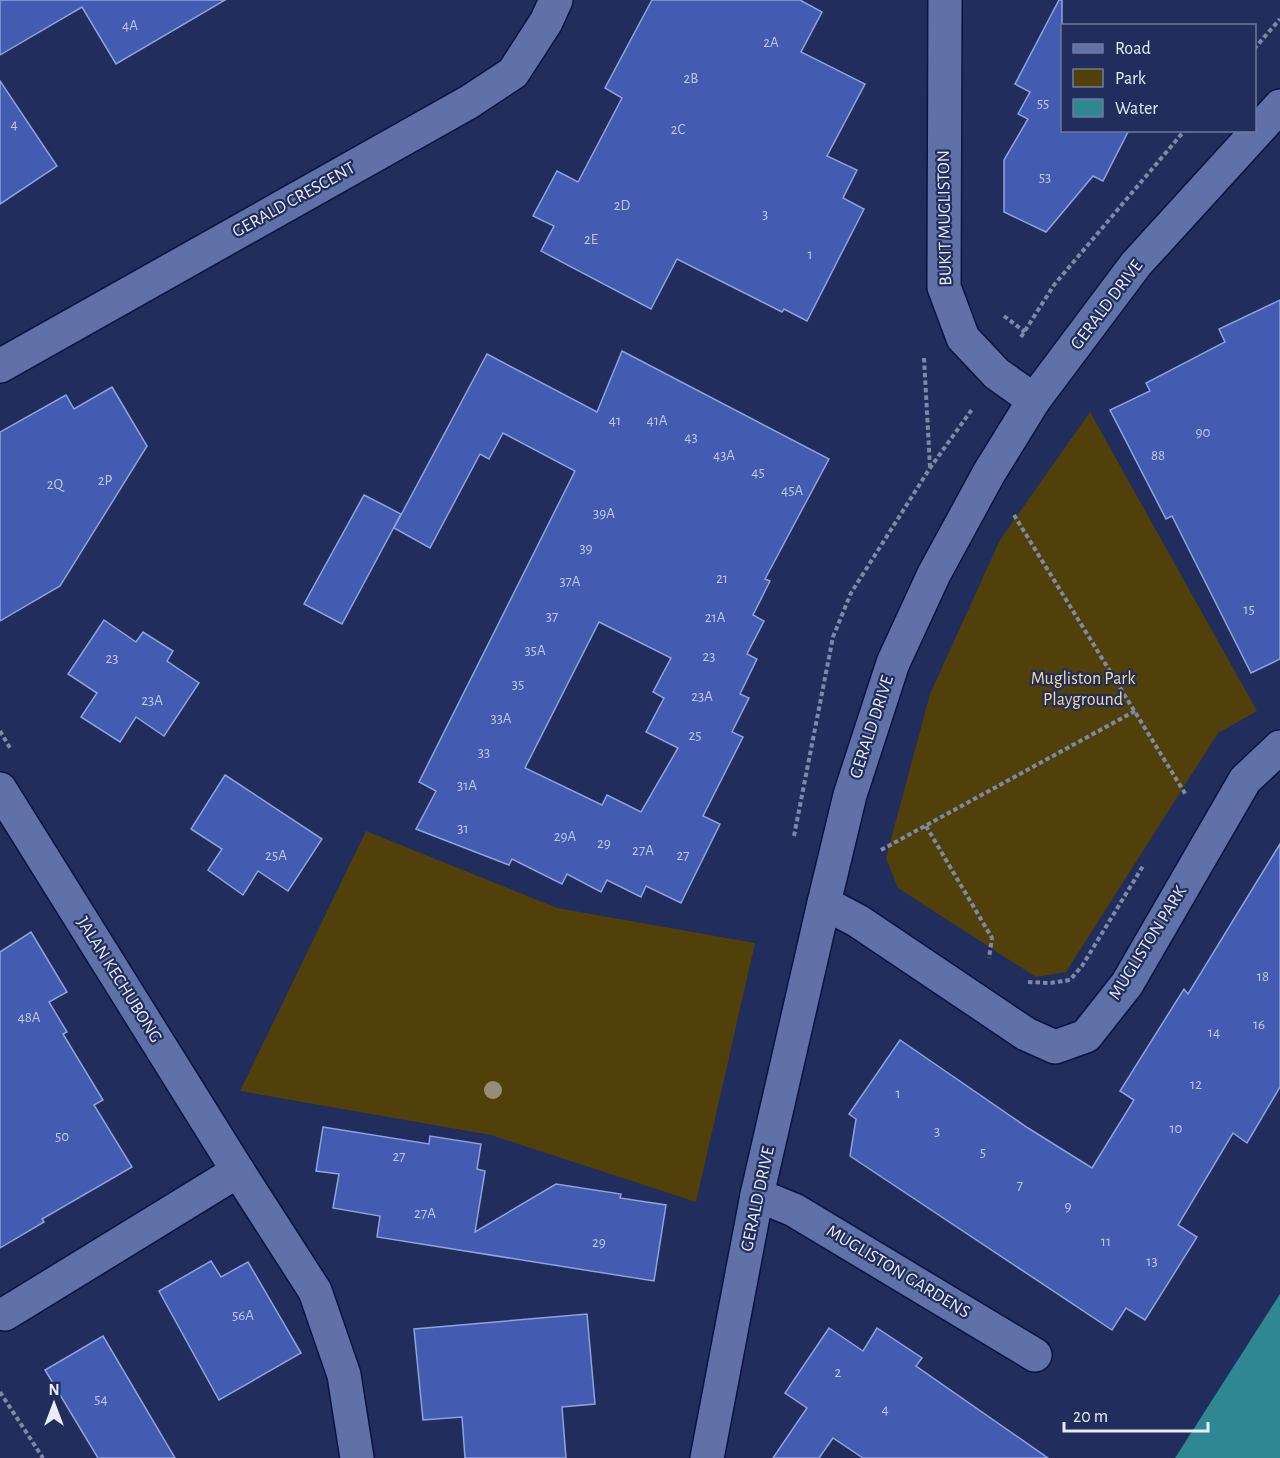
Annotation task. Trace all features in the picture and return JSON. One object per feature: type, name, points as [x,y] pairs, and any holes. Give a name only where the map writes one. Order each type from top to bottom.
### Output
[{"type":"street","name":"GERALD CRESCENT","points":[[0,366],[469,102],[513,73],[546,22],[556,0]]},
{"type":"street","name":"BUKIT MUGLISTON","points":[[945,0],[944,287],[963,338],[997,374],[1034,400]]},
{"type":"street","name":"GERALD DRIVE","points":[[707,1458],[757,1194],[824,903],[850,795],[893,663],[934,574],[989,473],[1034,400],[1136,264],[1280,106]]},
{"type":"street","name":"MUGLISTON PARK","points":[[824,903],[858,921],[1026,1034],[1055,1047],[1086,1036],[1127,984],[1245,780],[1280,747]]},
{"type":"street","name":"JALAN KECHUBONG","points":[[0,789],[238,1172],[315,1291],[344,1375],[357,1458]]},
{"type":"street","points":[[5,1314],[238,1172]]},
{"type":"street","name":"MUGLISTON GARDENS","points":[[757,1194],[794,1210],[1035,1355]]},
{"type":"path","points":[[1256,47],[1280,19]]},
{"type":"path","points":[[997,374],[1054,285],[1183,132]]},
{"type":"path","points":[[1010,508],[1186,795]]},
{"type":"path","points":[[880,841],[877,853],[1135,711]]},
{"type":"path","points":[[1180,805],[1193,786]]},
{"type":"path","points":[[926,826],[992,938],[990,958],[980,952]]},
{"type":"path","points":[[1018,976],[1028,982],[1050,983],[1070,980],[1082,966],[1143,866]]},
{"type":"path","points":[[0,1392],[43,1458]]},
{"type":"green space","name":"Mugliston Park Playground","points":[[1090,412],[1257,711],[1218,733],[1066,972],[1036,977],[898,888],[886,858],[930,694],[1000,540]]},
{"type":"green space","points":[[366,831],[557,908],[755,943],[696,1202],[491,1135],[240,1091]]},
{"type":"water","points":[[1280,1294],[1280,1458],[1175,1458]]},
{"type":"building","points":[[0,0],[225,0],[116,64],[82,7],[0,55]]},
{"type":"building","points":[[652,0],[800,0],[822,12],[801,52],[865,84],[827,156],[857,170],[843,198],[864,209],[807,321],[784,309],[782,312],[677,259],[651,309],[541,251],[554,226],[533,216],[557,171],[578,182],[622,98],[605,88]]},
{"type":"building","points":[[1059,0],[1062,0],[1061,132],[1128,132],[1103,181],[1093,176],[1046,232],[1004,212],[1004,160],[1028,119],[1018,114],[1030,92],[1015,84]]},
{"type":"building","points":[[0,81],[57,166],[0,204]]},
{"type":"building","points":[[1280,300],[1280,659],[1251,673],[1172,516],[1166,519],[1110,410],[1150,391],[1146,383],[1225,342],[1219,329]]},
{"type":"building","points":[[622,351],[829,459],[765,579],[770,581],[753,615],[764,621],[747,654],[757,659],[740,694],[749,698],[732,732],[743,737],[703,816],[720,824],[681,903],[646,886],[641,897],[607,880],[601,892],[567,874],[562,884],[512,859],[509,865],[416,829],[436,791],[419,782],[575,471],[503,433],[489,459],[480,454],[430,548],[394,528],[487,354],[597,412]],"holes":[[[599,622],[671,658],[653,692],[664,698],[646,732],[678,748],[641,812],[607,795],[602,805],[525,768]]]},
{"type":"building","points":[[112,387],[147,446],[60,586],[0,621],[0,432],[66,395],[74,409]]},
{"type":"building","points":[[364,495],[401,514],[342,624],[304,604]]},
{"type":"building","points":[[104,620],[136,642],[143,632],[173,651],[167,661],[199,683],[164,736],[136,717],[120,742],[81,717],[97,693],[68,674]]},
{"type":"building","points":[[225,775],[322,839],[288,891],[258,871],[243,895],[208,870],[222,849],[191,829]]},
{"type":"building","points":[[1280,844],[1280,1087],[1247,1143],[1233,1133],[1178,1225],[1197,1237],[1145,1320],[1126,1308],[1112,1330],[850,1156],[856,1119],[849,1114],[900,1040],[1028,1128],[1092,1168],[1134,1100],[1120,1091],[1184,989],[1188,994]]},
{"type":"building","points":[[31,932],[67,992],[49,1002],[67,1032],[63,1034],[103,1100],[94,1105],[132,1167],[42,1219],[44,1222],[0,1248],[0,952]]},
{"type":"building","points":[[323,1127],[429,1144],[430,1136],[481,1144],[477,1169],[485,1171],[475,1232],[556,1184],[621,1194],[620,1198],[666,1205],[654,1281],[377,1237],[380,1216],[333,1208],[339,1174],[316,1171]]},
{"type":"building","points":[[211,1261],[221,1277],[248,1262],[301,1353],[219,1400],[159,1291]]},
{"type":"building","points":[[587,1314],[595,1404],[562,1407],[566,1458],[465,1458],[462,1417],[423,1420],[414,1329]]},
{"type":"building","points":[[829,1328],[863,1351],[877,1328],[922,1358],[916,1366],[1048,1458],[863,1458],[833,1438],[819,1458],[773,1458],[807,1408],[785,1393]]},
{"type":"building","points":[[103,1336],[175,1458],[98,1458],[45,1370]]}]
